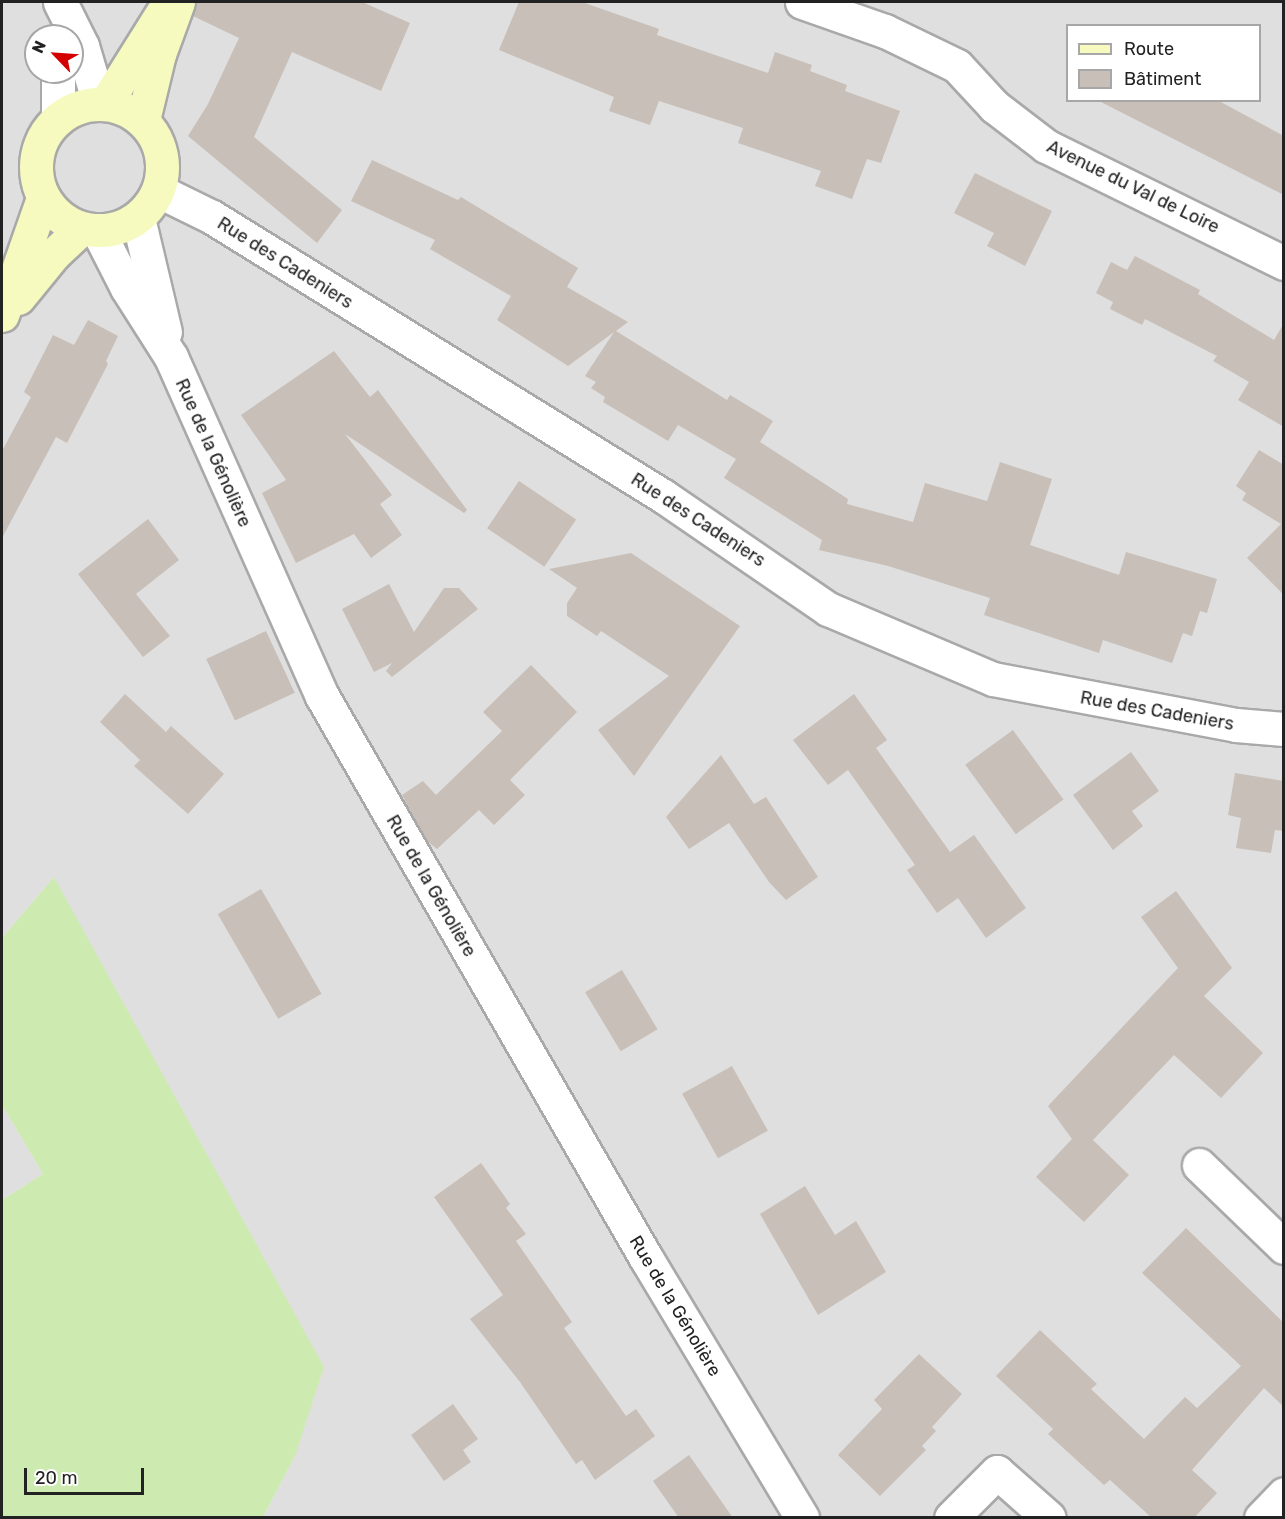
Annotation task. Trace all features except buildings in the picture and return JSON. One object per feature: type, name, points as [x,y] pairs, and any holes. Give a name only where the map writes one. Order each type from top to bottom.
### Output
[{"type":"main road","points":[[102,103],[170,2]]},
{"type":"main road","points":[[142,120],[159,54],[178,2]]},
{"type":"main road","points":[[2,316],[43,198],[36,164],[46,131],[58,118],[84,105],[102,103],[125,109],[142,120],[162,153],[159,190],[138,218],[119,228],[89,230],[66,222],[43,198]]},
{"type":"main road","points":[[2,316],[54,254],[89,230]]},
{"type":"street","points":[[48,2],[53,24]]},
{"type":"street","points":[[60,2],[82,46],[102,103]]},
{"type":"street","name":"Avenue du Val de Loire","points":[[802,2],[885,31],[957,66],[995,106],[1046,146],[1284,263]]},
{"type":"street","points":[[58,84],[58,118]]},
{"type":"street","name":"Rue des Cadeniers","points":[[159,190],[212,217],[663,496],[828,609],[993,680],[1165,713],[1284,729]]},
{"type":"street","name":"Rue de la Génolière","points":[[138,218],[171,357]]},
{"type":"street","name":"Rue de la Génolière","points":[[89,230],[171,357],[321,696],[729,1397],[802,1518]]},
{"type":"street","points":[[1198,1166],[1284,1247]]},
{"type":"street","name":"Rue de la Génolière","points":[[729,1397],[821,1518]]},
{"type":"street","points":[[951,1518],[997,1472],[1049,1518]]},
{"type":"street","points":[[1261,1518],[1284,1494]]},
{"type":"shaded area","points":[[2,2],[1283,2],[1283,1517],[263,1517],[295,1456],[54,877],[2,938]]},
{"type":"shaded area","points":[[2,1105],[43,1174],[2,1200]]},
{"type":"green space","points":[[54,877],[324,1367],[295,1456],[263,1517],[2,1517],[2,1200],[43,1174],[2,1105],[2,938]]}]
